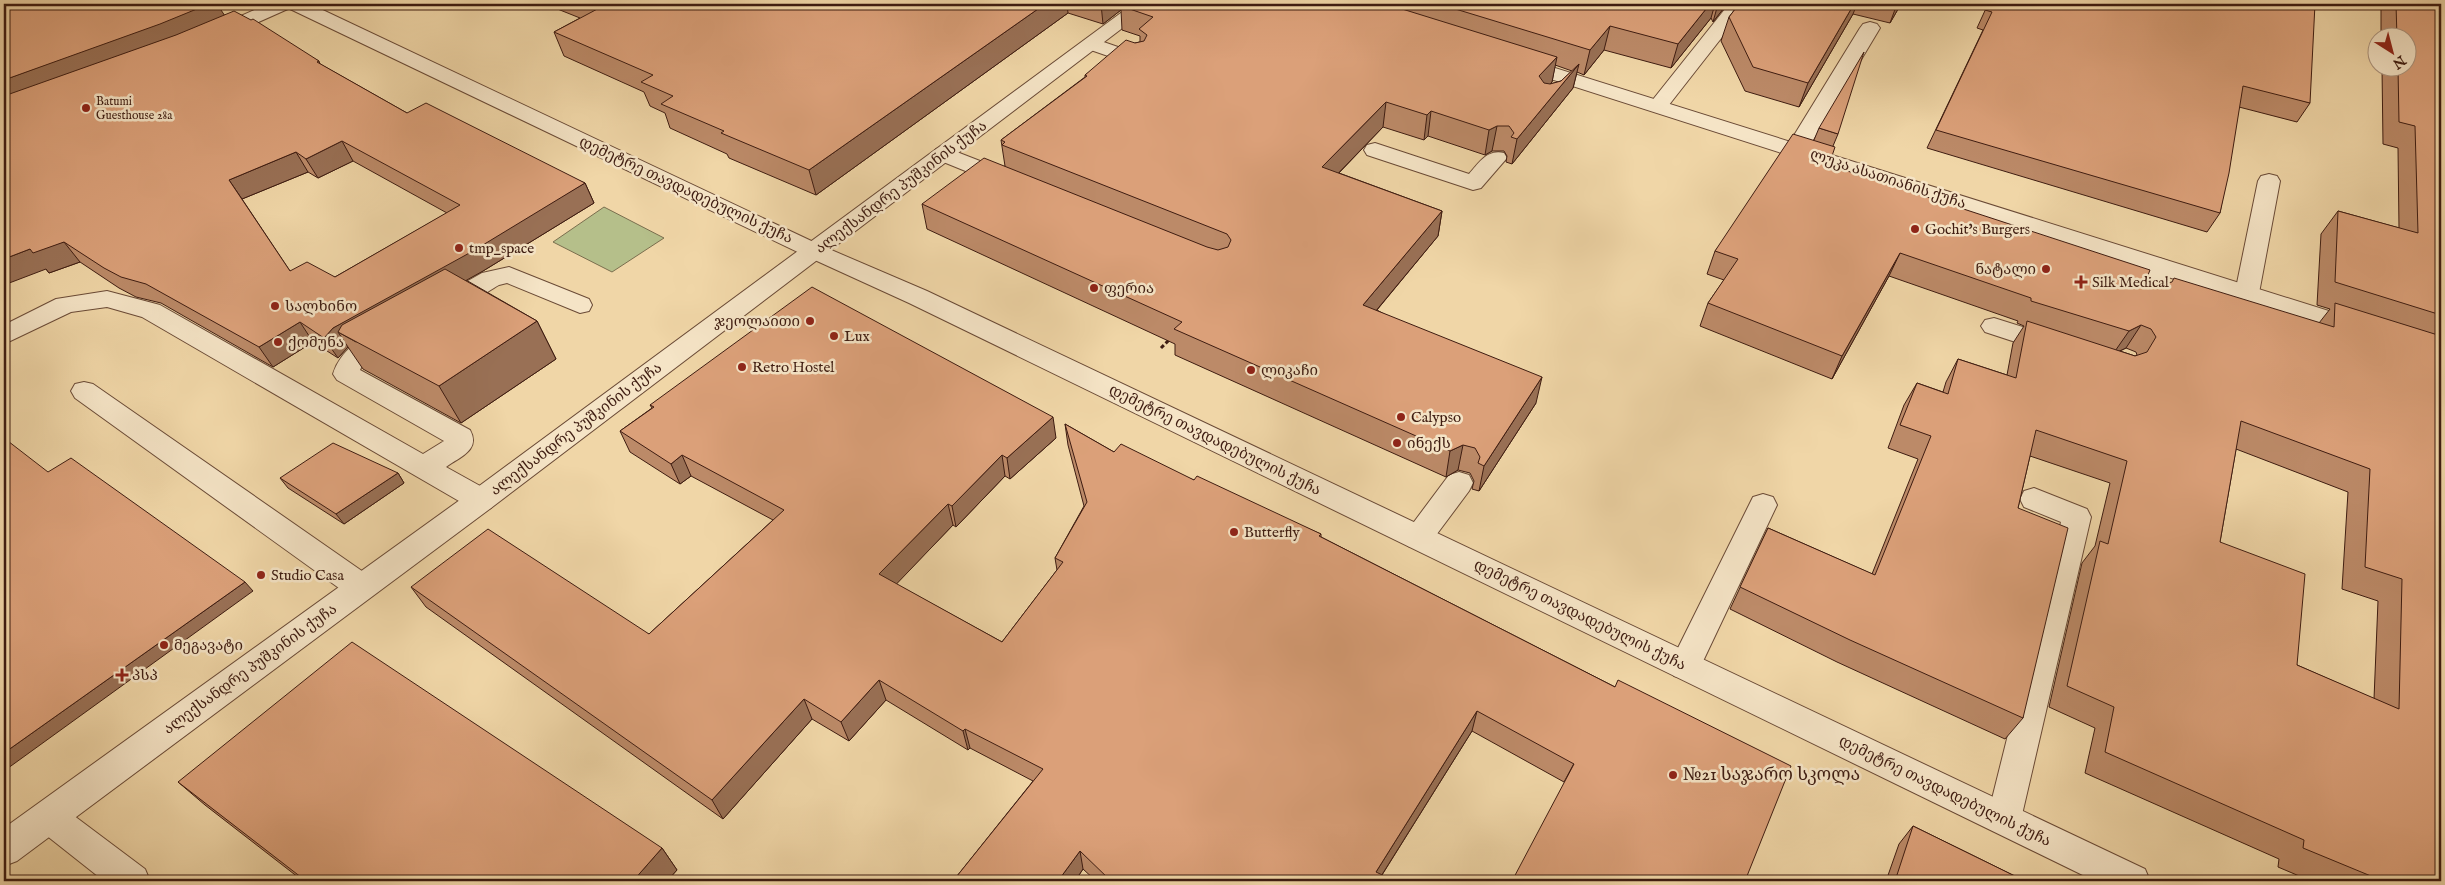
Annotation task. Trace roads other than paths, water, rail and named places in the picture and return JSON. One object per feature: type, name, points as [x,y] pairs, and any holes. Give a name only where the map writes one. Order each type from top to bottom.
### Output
[{"type":"street","points":[[196,43],[284,4]]},
{"type":"street","name":"დემეტრე თავდადებულის ქუჩა","points":[[294,4],[814,251],[918,297],[2004,819],[2126,880]]},
{"type":"street","name":"ალექსანდრე პუშკინის ქუჩა","points":[[4,849],[481,500],[1145,4]]},
{"type":"street","points":[[1658,106],[1739,4]]},
{"type":"street","points":[[1796,150],[1870,28]]},
{"type":"street","points":[[1092,44],[1137,60]]},
{"type":"street","name":"ლუკა ასათიანის ქუჩა","points":[[1494,54],[2377,335]]},
{"type":"street","points":[[1552,96],[1569,78]]},
{"type":"street","points":[[1375,150],[1473,183],[1496,158]]},
{"type":"street","points":[[944,154],[1026,188]]},
{"type":"street","points":[[2247,293],[2269,181]]},
{"type":"street","points":[[2147,297],[2159,266]]},
{"type":"street","points":[[424,467],[460,444],[460,437],[346,374],[348,364],[356,355],[491,279],[509,274],[580,305]]},
{"type":"street","points":[[4,335],[65,305],[107,299],[151,311],[481,500]]},
{"type":"street","points":[[1994,326],[2075,353]]},
{"type":"street","points":[[84,391],[361,587]]},
{"type":"street","points":[[1418,538],[1459,482]]},
{"type":"street","points":[[2004,819],[2077,517],[2034,499]]},
{"type":"street","points":[[1685,666],[1763,505]]},
{"type":"street","points":[[49,817],[132,881]]},
{"type":"place","name":"Batumi Guesthouse 28a","points":[[86,108]]},
{"type":"place","name":"Gochit's Burgers","points":[[1915,229]]},
{"type":"place","name":"tmp_space","points":[[459,248]]},
{"type":"place","name":"ნატალი","points":[[2046,269]]},
{"type":"place","name":"Silk Medical","points":[[2081,282]]},
{"type":"place","name":"ფერია","points":[[1094,288]]},
{"type":"place","name":"სალხინო","points":[[275,306]]},
{"type":"place","name":"ჯეოლაითი","points":[[810,321]]},
{"type":"place","name":"Lux","points":[[834,336]]},
{"type":"place","name":"ქომუნა","points":[[278,342]]},
{"type":"place","name":"Retro Hostel","points":[[742,367]]},
{"type":"place","name":"ლიკაჩი","points":[[1251,370]]},
{"type":"place","name":"Calypso","points":[[1401,417]]},
{"type":"place","name":"ინექს","points":[[1397,443]]},
{"type":"place","name":"Butterfly","points":[[1234,532]]},
{"type":"place","name":"Studio Casa","points":[[261,575]]},
{"type":"place","name":"მეგავატი","points":[[164,645]]},
{"type":"place","name":"პსპ","points":[[122,675]]},
{"type":"place","name":"№21 საჯარო სკოლა","points":[[1673,775]]}]
